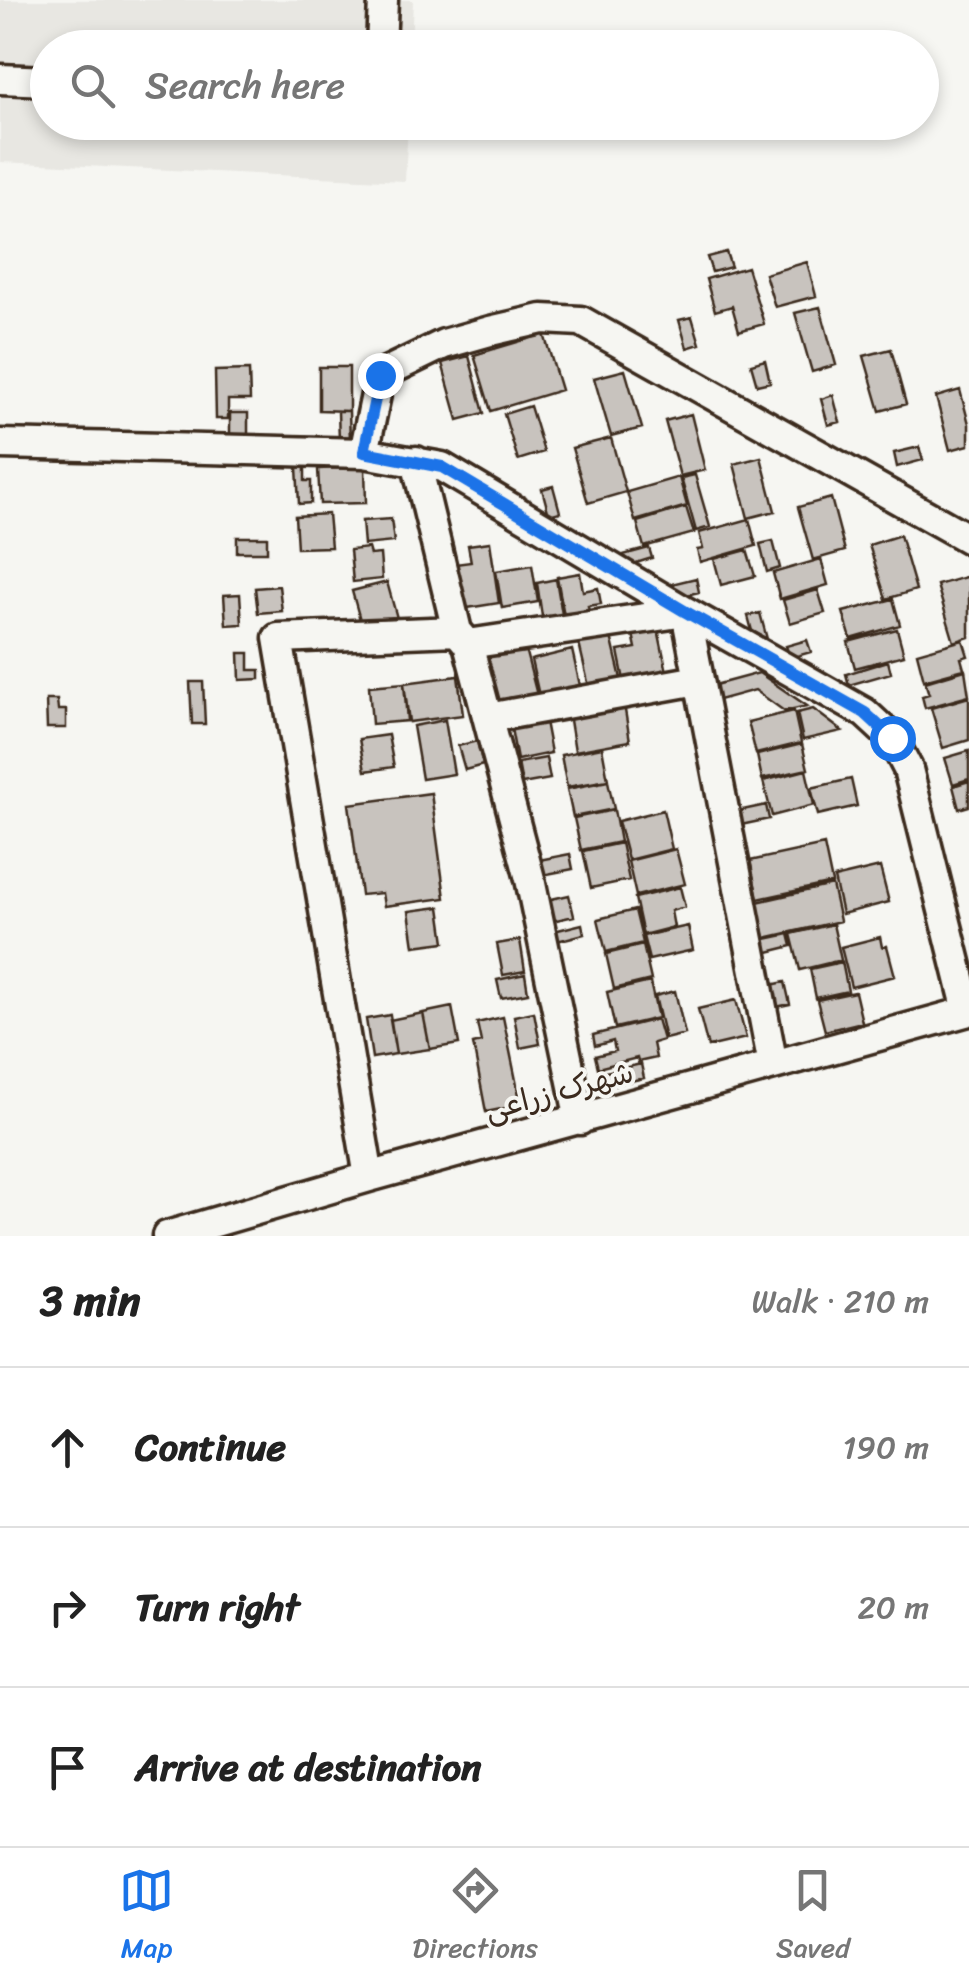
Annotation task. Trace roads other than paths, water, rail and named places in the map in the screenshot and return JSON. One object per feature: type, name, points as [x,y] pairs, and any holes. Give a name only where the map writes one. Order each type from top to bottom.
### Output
[{"type":"street","points":[[382,30],[383,0]]},
{"type":"street","points":[[0,79],[30,80]]},
{"type":"street","points":[[364,452],[380,375],[444,344],[542,319],[581,321],[969,539]]},
{"type":"street","points":[[0,444],[364,452],[442,467],[865,713],[892,738],[908,769],[968,1011]]},
{"type":"street","points":[[416,461],[530,879],[580,1120]]},
{"type":"street","points":[[369,1177],[278,638],[462,637],[686,612]]},
{"type":"street","points":[[686,612],[773,1065]]},
{"type":"street","points":[[488,718],[698,680]]},
{"type":"street","name":"شهرک زراعی","points":[[166,1236],[968,1011]]}]
